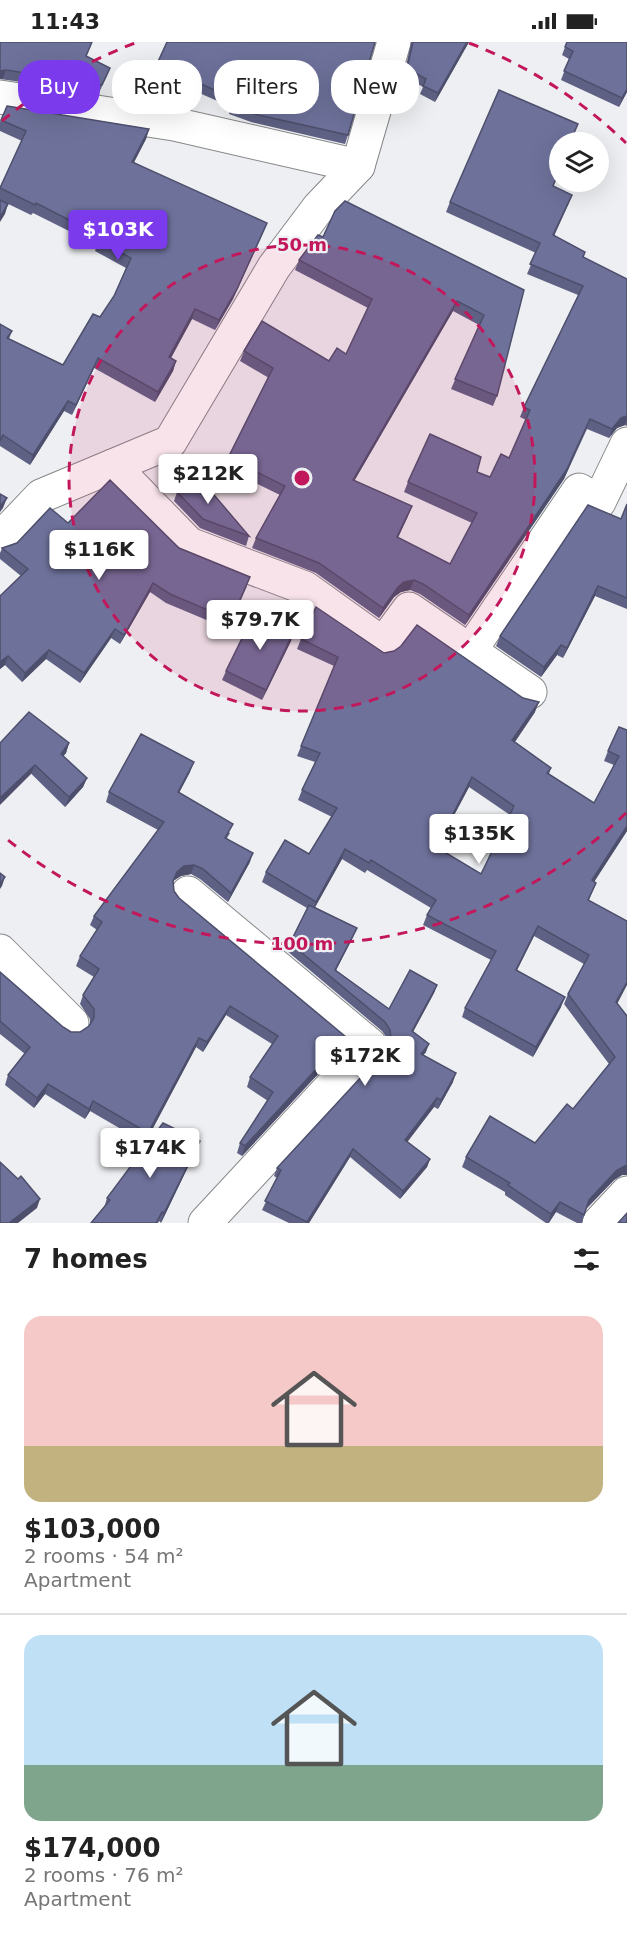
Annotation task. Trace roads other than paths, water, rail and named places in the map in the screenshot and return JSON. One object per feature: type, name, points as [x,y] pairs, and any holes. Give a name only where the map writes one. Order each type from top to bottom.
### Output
[{"type":"street","points":[[0,539],[41,496],[170,442],[274,267],[319,207],[358,166],[394,42]]},
{"type":"street","points":[[0,97],[174,124],[358,166]]},
{"type":"street","points":[[470,651],[579,490],[598,502],[627,444]]},
{"type":"street","points":[[114,466],[189,544],[305,588],[383,644],[409,609],[530,692]]},
{"type":"street","points":[[188,893],[370,1046],[205,1223]]},
{"type":"street","points":[[0,951],[72,1023]]},
{"type":"street","points":[[599,1223],[627,1193]]}]
